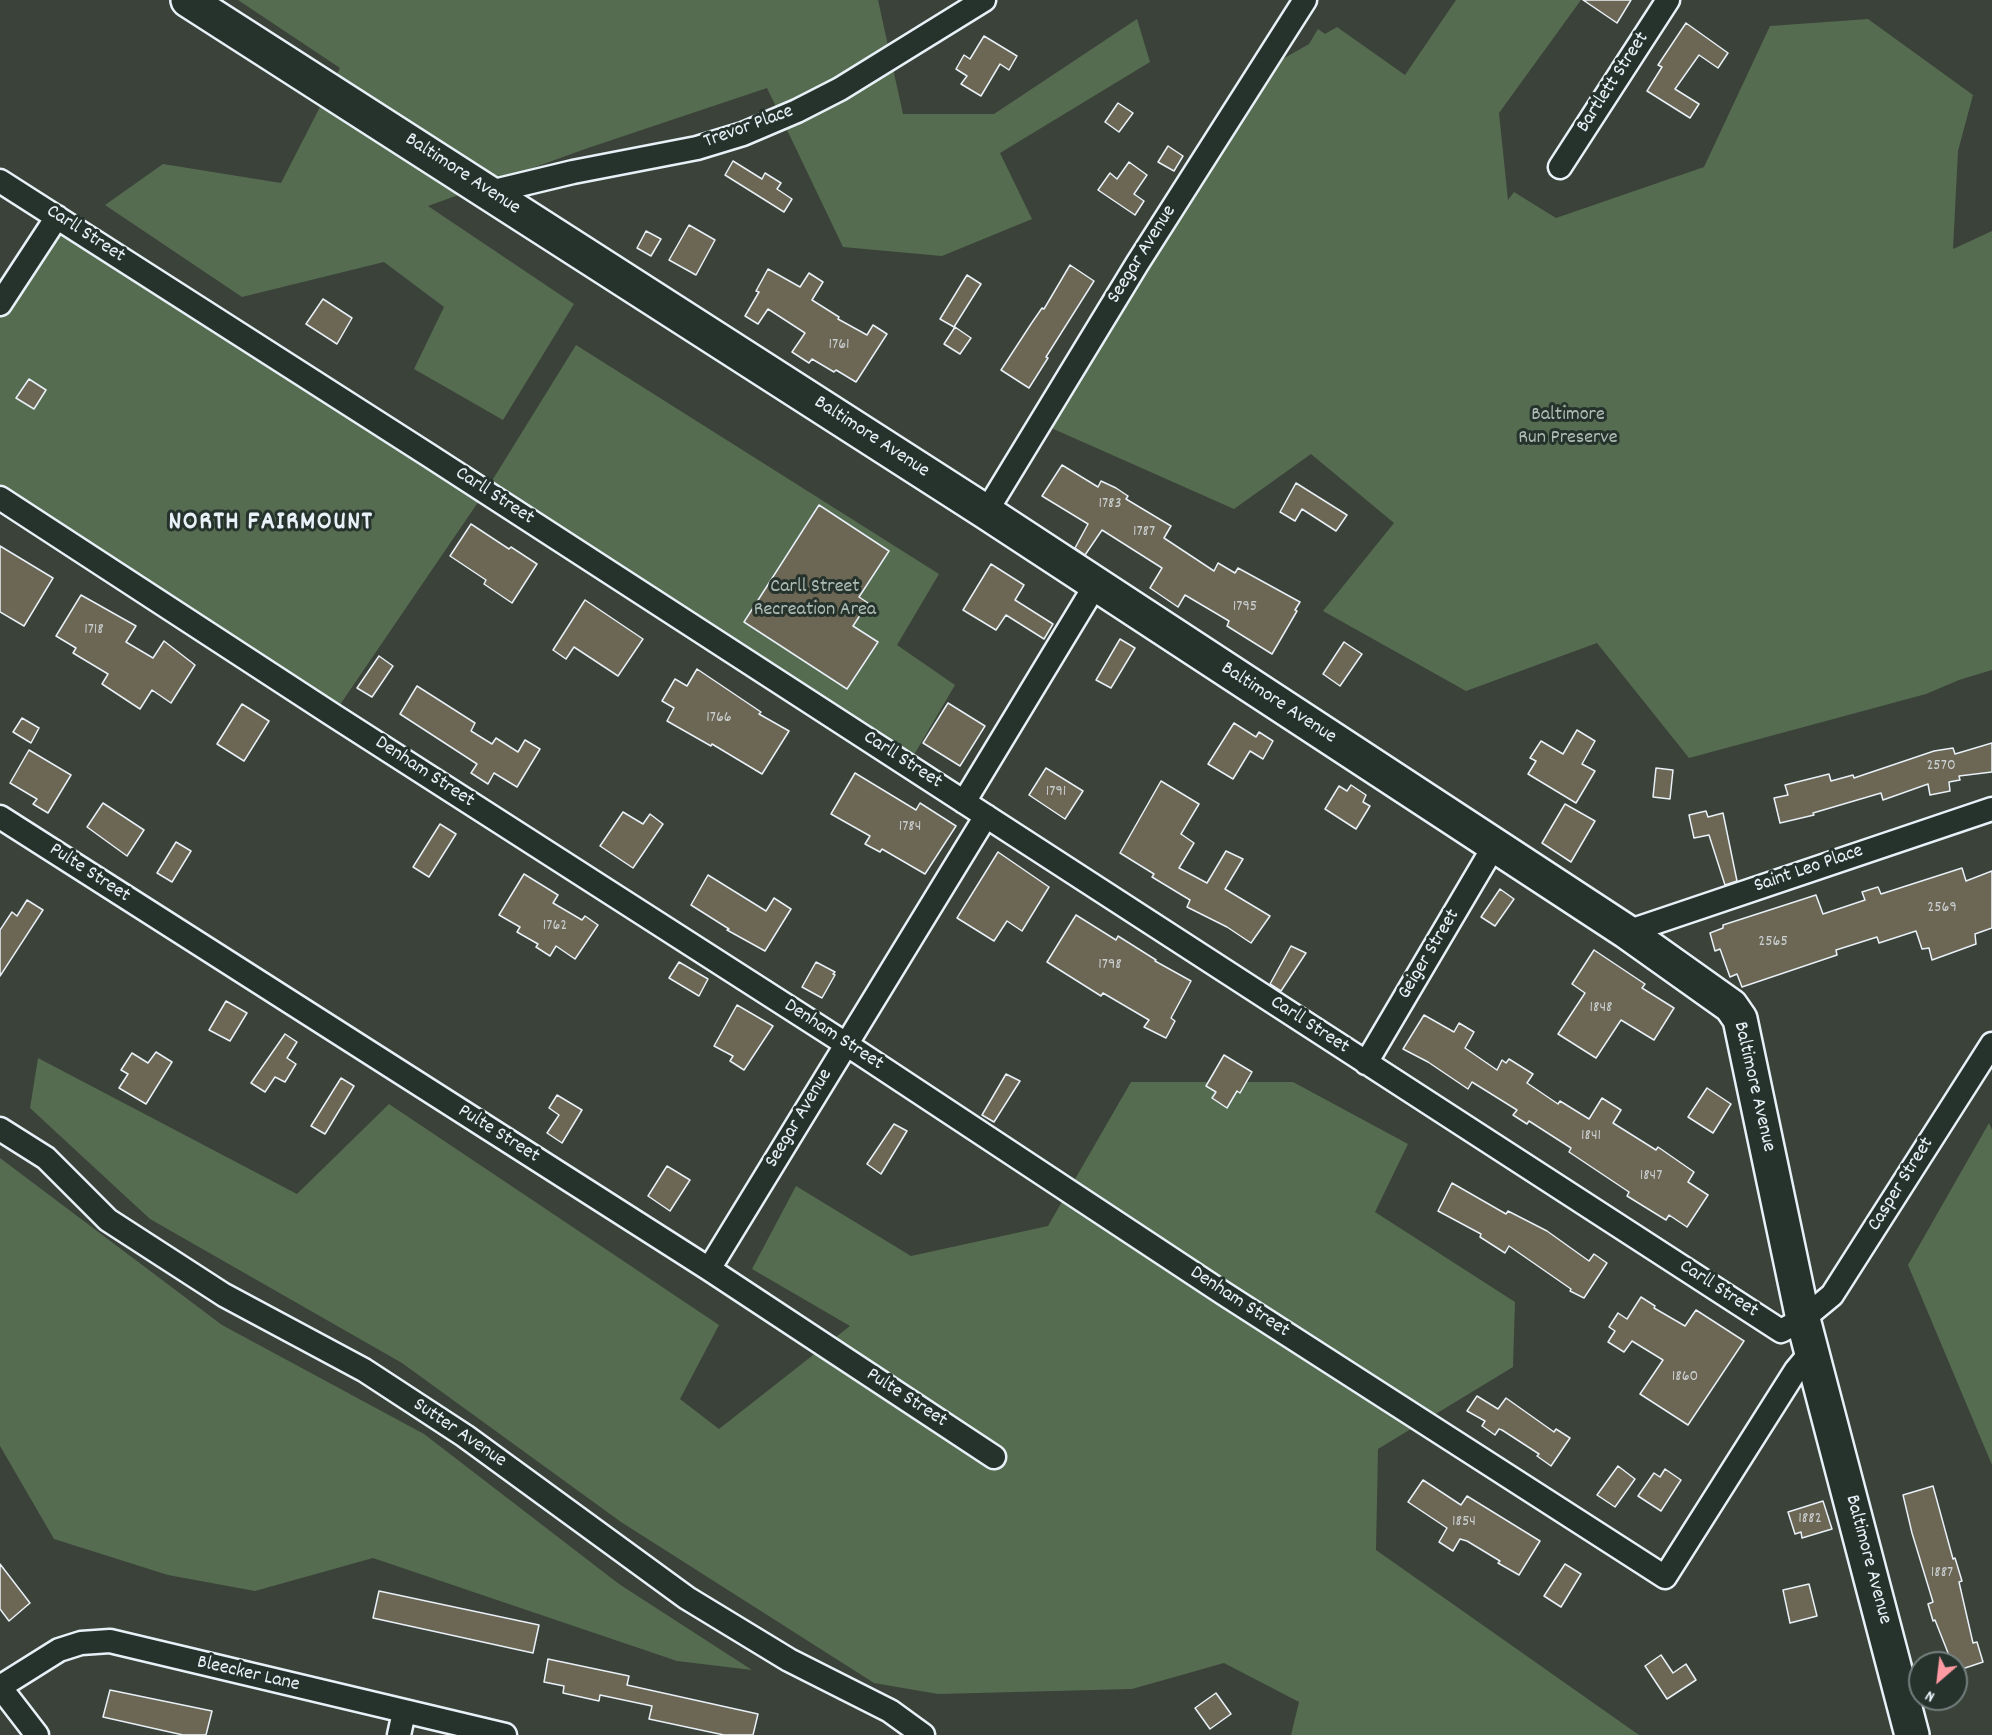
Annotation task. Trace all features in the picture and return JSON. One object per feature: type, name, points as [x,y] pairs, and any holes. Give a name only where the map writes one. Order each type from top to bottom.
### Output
[{"type":"street","name":"Baltimore Avenue","points":[[188,0],[986,512],[1627,932],[1731,1006],[1740,1019],[1803,1319],[1912,1735]]},
{"type":"street","name":"Trevor Place","points":[[490,192],[573,172],[697,147],[743,134],[797,111],[840,89],[984,0]]},
{"type":"street","name":"Seegar Avenue","points":[[986,512],[1137,264],[1305,0]]},
{"type":"street","name":"Bartlett Street","points":[[1560,167],[1668,0]]},
{"type":"street","name":"Carll Street","points":[[0,180],[1781,1330],[1803,1319]]},
{"type":"street","points":[[0,304],[57,217]]},
{"type":"street","name":"Denham Street","points":[[0,498],[846,1044],[1223,1293],[1665,1577],[1796,1370],[1812,1351]]},
{"type":"street","points":[[964,802],[1096,584]]},
{"type":"street","name":"Saint Leo Place","points":[[1627,932],[1992,809]]},
{"type":"street","name":"Seegar Avenue","points":[[709,1269],[986,816]]},
{"type":"street","name":"Pulte Street","points":[[0,817],[709,1269],[994,1457]]},
{"type":"street","name":"Geiger Street","points":[[1366,1063],[1494,846]]},
{"type":"street","name":"Casper Street","points":[[1803,1319],[1832,1294],[1992,1044]]},
{"type":"street","name":"Sutter Avenue","points":[[0,1129],[46,1158],[108,1220],[224,1295],[364,1370],[456,1430],[687,1598],[789,1660],[890,1711],[923,1735]]},
{"type":"street","name":"Bleecker Lane","points":[[0,1687],[59,1650],[81,1643],[110,1641],[505,1735]]},
{"type":"street","points":[[0,1687],[37,1735]]},
{"type":"street","points":[[399,1735],[404,1712]]},
{"type":"green space","points":[[238,0],[878,0],[903,114],[994,114],[1137,19],[1150,62],[1000,153],[1032,219],[942,256],[843,247],[767,88],[585,149],[428,206],[574,304],[503,420],[414,369],[444,307],[384,262],[242,297],[105,205],[163,164],[281,183],[340,68]]},
{"type":"green space","name":"Baltimore Run Preserve","points":[[1456,0],[1581,0],[1499,113],[1508,200],[1514,192],[1556,218],[1704,167],[1770,26],[1868,19],[1973,95],[1958,151],[1953,249],[1992,231],[1992,670],[1959,680],[1926,694],[1689,758],[1597,643],[1466,691],[1323,611],[1394,523],[1311,454],[1234,509],[1040,423],[1258,73],[1309,44],[1318,29],[1325,34],[1337,27],[1405,75]]},
{"type":"green space","points":[[57,217],[485,492],[333,715],[0,498],[0,304]]},
{"type":"green space","name":"Carll Street Recreation Area","points":[[576,345],[939,574],[897,645],[955,685],[908,765],[485,492]]},
{"type":"green space","points":[[38,1058],[297,1194],[389,1104],[719,1325],[680,1399],[719,1429],[850,1326],[752,1269],[796,1186],[911,1256],[1048,1226],[1131,1082],[1293,1082],[1408,1144],[1375,1212],[1515,1302],[1513,1367],[1378,1449],[1376,1550],[1639,1735],[1291,1735],[1299,1702],[1224,1663],[1132,1689],[938,1694],[874,1683],[621,1522],[402,1363],[150,1219],[30,1108]]},
{"type":"green space","points":[[1989,1123],[1992,1130],[1992,1465],[1908,1265]]},
{"type":"green space","points":[[0,1158],[222,1325],[424,1434],[619,1584],[752,1670],[677,1661],[373,1558],[255,1591],[168,1575],[54,1539],[0,1446]]},
{"type":"building","points":[[1583,0],[1631,0],[1617,23]]},
{"type":"building","points":[[1686,23],[1728,53],[1718,68],[1699,55],[1675,89],[1699,104],[1690,118],[1647,91],[1662,67],[1658,65]]},
{"type":"building","points":[[984,36],[1017,56],[1009,70],[1000,64],[981,96],[961,84],[967,76],[956,69],[964,55],[970,59]]},
{"type":"building","points":[[1118,103],[1133,113],[1119,132],[1105,122]]},
{"type":"building","points":[[1168,146],[1183,156],[1174,171],[1158,162]]},
{"type":"building","points":[[733,161],[762,179],[765,173],[781,183],[777,189],[792,199],[784,212],[725,175]]},
{"type":"building","points":[[1129,162],[1147,175],[1134,194],[1144,201],[1135,215],[1098,190],[1110,173],[1117,179]]},
{"type":"building","points":[[689,225],[715,240],[696,275],[669,260]]},
{"type":"building","points":[[646,231],[661,239],[651,256],[637,248]]},
{"type":"building","points":[[1070,265],[1094,281],[1029,388],[1001,370],[1042,308],[1044,309]]},
{"type":"building","points":[[768,269],[800,287],[809,273],[823,282],[812,300],[839,317],[838,319],[867,335],[873,325],[887,334],[856,382],[812,359],[809,363],[792,352],[805,333],[768,309],[758,324],[745,316],[759,292],[756,291]]},
{"type":"building","points":[[967,275],[981,284],[954,327],[940,319]]},
{"type":"building","points":[[323,299],[352,318],[337,344],[306,324]]},
{"type":"building","points":[[955,327],[971,338],[960,354],[944,344]]},
{"type":"building","points":[[29,379],[46,390],[34,409],[16,398]]},
{"type":"building","points":[[1062,465],[1098,487],[1101,481],[1128,496],[1126,499],[1171,526],[1164,538],[1214,571],[1218,563],[1235,573],[1238,568],[1300,602],[1272,654],[1227,626],[1229,621],[1185,595],[1178,607],[1150,588],[1162,568],[1102,530],[1085,555],[1075,548],[1088,524],[1042,496]]},
{"type":"building","points":[[1296,483],[1347,515],[1336,531],[1302,509],[1295,521],[1280,512]]},
{"type":"building","points":[[819,505],[889,551],[859,597],[868,603],[853,626],[878,642],[847,689],[744,622]]},
{"type":"building","points":[[471,524],[537,564],[512,603],[484,584],[486,580],[450,556]]},
{"type":"building","points":[[0,546],[53,578],[24,626],[0,612]]},
{"type":"building","points":[[991,564],[1024,585],[1015,600],[1053,624],[1044,639],[1006,615],[996,630],[963,610]]},
{"type":"building","points":[[81,595],[136,626],[126,642],[153,658],[164,641],[195,665],[171,703],[152,690],[140,709],[102,684],[108,674],[73,653],[76,648],[56,636]]},
{"type":"building","points":[[585,600],[643,639],[618,676],[574,647],[566,659],[553,650]]},
{"type":"building","points":[[1120,639],[1135,648],[1111,688],[1096,680]]},
{"type":"building","points":[[1344,642],[1362,654],[1340,686],[1323,674]]},
{"type":"building","points":[[379,656],[393,666],[372,697],[357,688]]},
{"type":"building","points":[[697,669],[761,712],[759,714],[789,731],[762,774],[712,744],[711,746],[667,721],[674,708],[662,701],[675,679],[687,686]]},
{"type":"building","points":[[417,686],[475,723],[471,731],[492,744],[496,738],[518,752],[525,740],[540,749],[517,787],[494,773],[488,784],[471,773],[477,764],[400,714]]},
{"type":"building","points":[[948,703],[985,726],[960,766],[923,743]]},
{"type":"building","points":[[242,704],[269,721],[244,761],[217,744]]},
{"type":"building","points":[[22,718],[39,728],[31,743],[13,732]]},
{"type":"building","points":[[1234,723],[1256,737],[1259,732],[1273,741],[1263,759],[1250,751],[1233,779],[1208,764]]},
{"type":"building","points":[[1577,730],[1595,741],[1582,764],[1595,771],[1576,803],[1528,774],[1536,761],[1530,758],[1541,741],[1563,754]]},
{"type":"building","points":[[1992,743],[1992,772],[1959,776],[1960,780],[1949,782],[1950,791],[1930,795],[1928,784],[1883,800],[1881,793],[1813,813],[1814,815],[1780,823],[1774,798],[1788,795],[1785,785],[1829,774],[1831,781],[1853,775],[1854,778],[1934,751],[1953,748],[1955,754]]},
{"type":"building","points":[[29,750],[71,775],[48,813],[33,804],[37,799],[10,783]]},
{"type":"building","points":[[1046,768],[1083,791],[1065,819],[1029,795]]},
{"type":"building","points":[[1656,768],[1673,770],[1670,799],[1653,797]]},
{"type":"building","points":[[855,773],[916,810],[920,803],[956,826],[925,874],[882,849],[880,852],[865,844],[870,836],[831,814]]},
{"type":"building","points":[[1161,781],[1199,804],[1181,834],[1194,843],[1179,868],[1207,883],[1226,851],[1243,859],[1225,889],[1270,916],[1251,943],[1227,927],[1187,907],[1190,900],[1152,877],[1154,874],[1120,853]]},
{"type":"building","points":[[1351,785],[1366,795],[1363,802],[1370,806],[1356,829],[1325,809],[1339,786],[1347,791]]},
{"type":"building","points":[[103,803],[144,830],[127,856],[87,827]]},
{"type":"building","points":[[1565,804],[1595,821],[1571,862],[1542,843]]},
{"type":"building","points":[[1706,811],[1708,817],[1723,813],[1737,881],[1725,885],[1709,835],[1694,838],[1689,815]]},
{"type":"building","points":[[623,812],[643,824],[650,814],[663,824],[633,868],[600,846]]},
{"type":"building","points":[[440,824],[456,834],[429,877],[413,867]]},
{"type":"building","points":[[176,842],[191,851],[172,882],[157,873]]},
{"type":"building","points":[[998,852],[1049,887],[1022,931],[1007,921],[994,941],[957,918]]},
{"type":"building","points":[[1962,868],[1966,881],[1992,871],[1992,928],[1975,934],[1976,944],[1932,960],[1929,948],[1922,949],[1916,931],[1879,943],[1877,937],[1836,950],[1837,955],[1742,987],[1737,974],[1730,977],[1720,949],[1715,951],[1710,933],[1723,928],[1723,925],[1816,895],[1823,914],[1865,900],[1862,892],[1878,887],[1881,894]]},
{"type":"building","points":[[524,874],[558,895],[553,903],[582,920],[585,916],[598,925],[575,959],[556,946],[550,956],[536,947],[538,944],[517,932],[520,927],[499,915]]},
{"type":"building","points":[[708,875],[766,911],[774,898],[791,909],[765,951],[727,930],[729,929],[691,905]]},
{"type":"building","points":[[1500,889],[1514,899],[1495,926],[1481,917]]},
{"type":"building","points":[[27,900],[43,910],[0,976],[0,930],[12,912],[17,916]]},
{"type":"building","points":[[1076,915],[1116,940],[1118,936],[1155,961],[1191,981],[1171,1018],[1175,1021],[1166,1038],[1144,1027],[1149,1020],[1103,993],[1101,996],[1047,962]]},
{"type":"building","points":[[1291,946],[1306,953],[1281,991],[1270,984]]},
{"type":"building","points":[[1594,950],[1645,984],[1642,988],[1674,1008],[1654,1040],[1621,1020],[1596,1058],[1558,1034],[1585,993],[1572,984]]},
{"type":"building","points":[[679,962],[708,979],[699,996],[669,978]]},
{"type":"building","points":[[816,962],[835,972],[822,998],[802,987]]},
{"type":"building","points":[[226,1001],[247,1013],[230,1041],[209,1030]]},
{"type":"building","points":[[737,1005],[773,1026],[744,1070],[730,1061],[733,1056],[714,1046]]},
{"type":"building","points":[[1424,1015],[1454,1032],[1459,1023],[1474,1032],[1465,1048],[1497,1070],[1502,1060],[1506,1063],[1509,1059],[1533,1074],[1527,1083],[1558,1104],[1560,1101],[1589,1119],[1602,1098],[1621,1110],[1613,1123],[1656,1150],[1658,1147],[1694,1172],[1688,1182],[1708,1195],[1687,1227],[1669,1215],[1666,1220],[1627,1196],[1629,1192],[1569,1152],[1571,1148],[1529,1121],[1527,1124],[1513,1115],[1517,1110],[1472,1082],[1468,1089],[1428,1062],[1403,1049]]},
{"type":"building","points":[[285,1034],[297,1042],[287,1058],[296,1064],[285,1082],[275,1077],[265,1092],[251,1083]]},
{"type":"building","points":[[156,1052],[172,1062],[146,1104],[119,1088],[128,1074],[121,1070],[132,1053],[148,1063]]},
{"type":"building","points":[[1224,1055],[1252,1072],[1240,1093],[1237,1091],[1227,1108],[1212,1098],[1216,1092],[1206,1086]]},
{"type":"building","points":[[1006,1074],[1020,1081],[994,1122],[982,1115]]},
{"type":"building","points":[[341,1078],[354,1086],[325,1134],[311,1126]]},
{"type":"building","points":[[1707,1088],[1731,1104],[1713,1133],[1688,1117]]},
{"type":"building","points":[[557,1095],[582,1110],[562,1143],[547,1133],[559,1115],[549,1108]]},
{"type":"building","points":[[894,1124],[907,1131],[881,1174],[867,1164]]},
{"type":"building","points":[[667,1166],[690,1180],[670,1211],[648,1196]]},
{"type":"building","points":[[1452,1183],[1506,1214],[1508,1211],[1547,1231],[1589,1261],[1594,1254],[1607,1263],[1584,1298],[1570,1291],[1571,1289],[1509,1246],[1505,1253],[1480,1237],[1481,1234],[1438,1211]]},
{"type":"building","points":[[1641,1297],[1655,1306],[1654,1308],[1685,1326],[1696,1310],[1744,1341],[1688,1425],[1640,1394],[1663,1360],[1632,1341],[1624,1352],[1608,1342],[1615,1331],[1609,1327],[1618,1313],[1627,1319]]},
{"type":"building","points":[[1477,1396],[1498,1409],[1506,1398],[1554,1432],[1556,1429],[1570,1438],[1551,1466],[1537,1456],[1539,1454],[1502,1430],[1499,1429],[1495,1435],[1482,1426],[1485,1421],[1467,1411]]},
{"type":"building","points":[[1618,1466],[1635,1479],[1615,1507],[1597,1495]]},
{"type":"building","points":[[1665,1469],[1681,1480],[1661,1511],[1638,1496],[1654,1473],[1660,1477]]},
{"type":"building","points":[[1423,1480],[1461,1505],[1467,1496],[1540,1541],[1519,1575],[1467,1541],[1460,1539],[1453,1551],[1439,1542],[1447,1528],[1408,1502]]},
{"type":"building","points":[[1933,1486],[1953,1559],[1955,1558],[1962,1581],[1959,1582],[1973,1643],[1977,1642],[1983,1662],[1968,1667],[1968,1651],[1947,1651],[1935,1620],[1933,1621],[1928,1604],[1933,1602],[1903,1495]]},
{"type":"building","points":[[1823,1501],[1832,1529],[1802,1538],[1801,1532],[1795,1534],[1788,1512]]},
{"type":"building","points":[[0,1564],[30,1603],[9,1621],[0,1609]]},
{"type":"building","points":[[1565,1564],[1581,1574],[1561,1607],[1544,1596]]},
{"type":"building","points":[[1809,1584],[1817,1616],[1790,1623],[1783,1590]]},
{"type":"building","points":[[379,1591],[539,1625],[533,1653],[373,1618]]},
{"type":"building","points":[[1661,1655],[1673,1673],[1686,1664],[1696,1680],[1667,1699],[1645,1666]]},
{"type":"building","points":[[548,1659],[629,1676],[627,1685],[758,1714],[753,1735],[724,1735],[649,1719],[652,1706],[600,1695],[599,1701],[563,1693],[564,1686],[544,1682]]},
{"type":"building","points":[[110,1690],[212,1711],[206,1735],[183,1735],[103,1717]]},
{"type":"building","points":[[1216,1693],[1231,1714],[1210,1729],[1195,1708]]},
{"type":"district","name":"NORTH FAIRMOUNT","points":[[271,524]]}]
